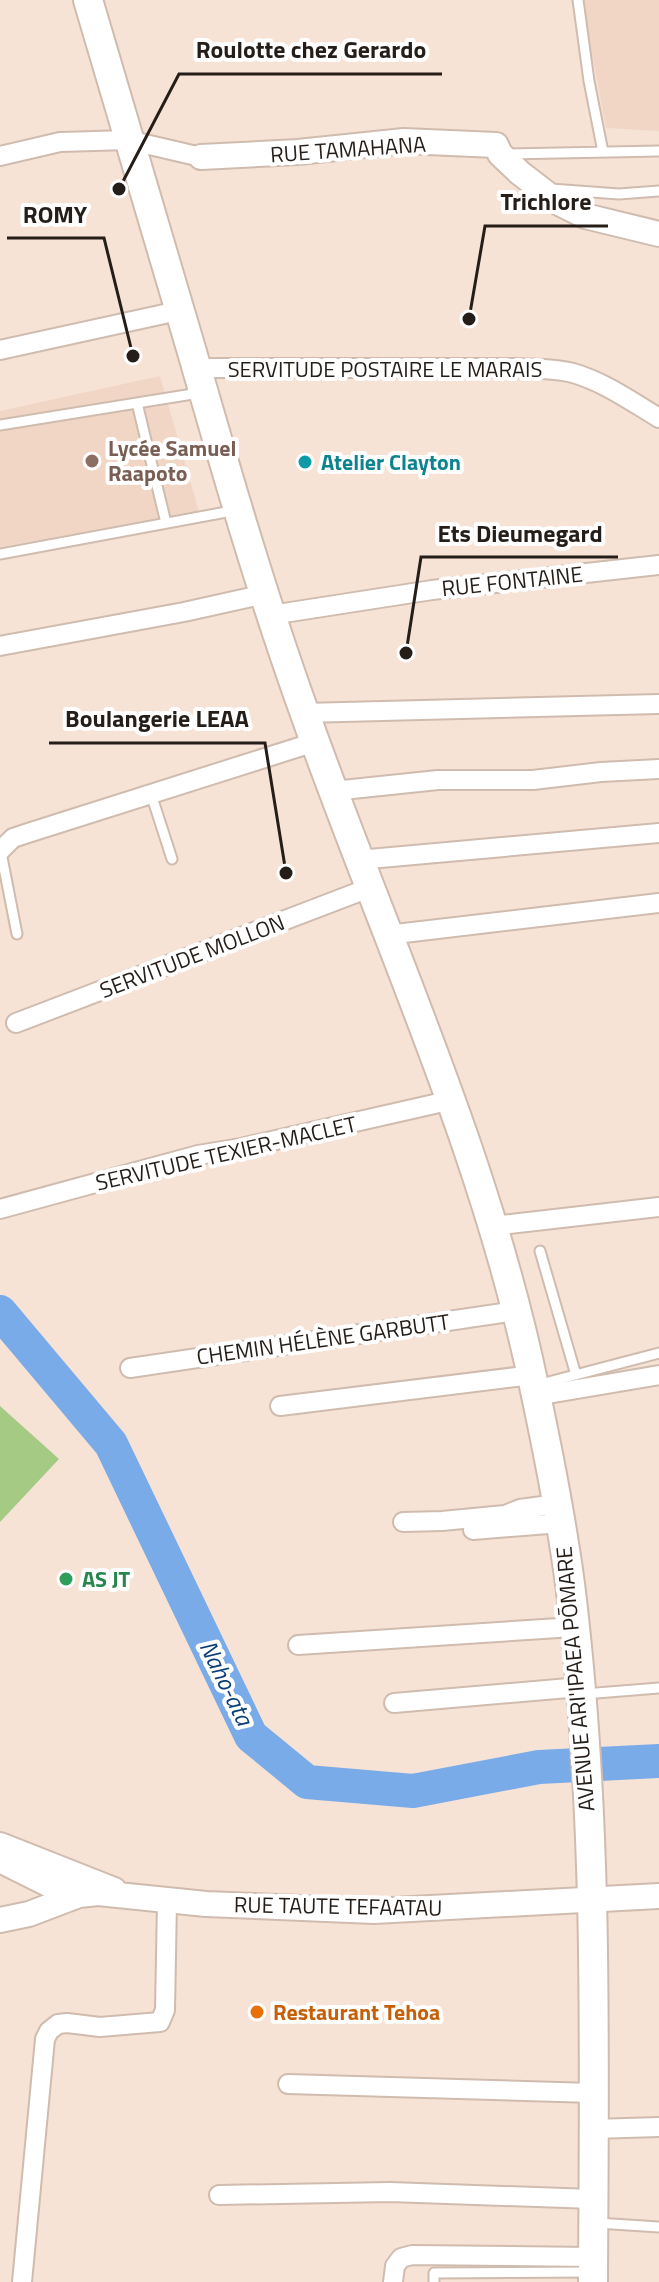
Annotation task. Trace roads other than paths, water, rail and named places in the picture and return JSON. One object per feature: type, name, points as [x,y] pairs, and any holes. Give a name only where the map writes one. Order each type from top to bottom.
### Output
[{"type":"main road","name":"AVENUE ARI'IPAEA PŌMARE","points":[[88,0],[178,311],[268,605],[358,860],[452,1100],[493,1226],[534,1385],[559,1514],[574,1627],[584,1745],[592,1900],[593,2270]]},
{"type":"main road","name":"RUE TAMAHANA","points":[[201,157],[298,152],[404,141],[496,145],[500,154],[559,203],[585,216],[659,234]]},
{"type":"main road","points":[[0,1845],[131,1897]]},
{"type":"main road","points":[[0,1860],[48,1884],[79,1895]]},
{"type":"main road","points":[[0,1920],[29,1914],[79,1895],[98,1893],[131,1897]]},
{"type":"main road","name":"RUE TAUTE TEFAATAU","points":[[131,1897],[374,1911],[659,1896]]},
{"type":"street","points":[[0,156],[60,142],[201,157]]},
{"type":"street","points":[[0,350],[178,311]]},
{"type":"street","name":"SERVITUDE POSTAIRE LE MARAIS","points":[[199,380],[501,367],[557,370],[606,386],[659,418]]},
{"type":"street","name":"RUE FONTAINE","points":[[0,646],[184,612],[432,590],[659,565]]},
{"type":"street","points":[[304,713],[659,704]]},
{"type":"street","points":[[0,850],[13,838],[315,742]]},
{"type":"street","points":[[333,791],[438,780],[533,780],[659,769]]},
{"type":"street","points":[[358,860],[659,833]]},
{"type":"street","name":"SERVITUDE MOLLON","points":[[16,1023],[369,888]]},
{"type":"street","points":[[387,935],[659,903]]},
{"type":"street","name":"SERVITUDE TEXIER-MACLET","points":[[0,1209],[198,1155],[452,1100]]},
{"type":"street","points":[[493,1226],[659,1207]]},
{"type":"street","name":"CHEMIN HÉLÈNE GARBUTT","points":[[130,1368],[516,1311]]},
{"type":"street","points":[[280,1406],[659,1375]]},
{"type":"street","points":[[405,1528],[559,1514]]},
{"type":"street","points":[[298,1645],[574,1627]]},
{"type":"street","points":[[394,1703],[580,1691]]},
{"type":"street","points":[[22,2282],[45,2039],[58,2024],[100,2027],[160,2022],[165,2010],[167,1901]]},
{"type":"street","points":[[288,2084],[593,2093]]},
{"type":"street","points":[[593,2129],[659,2127]]},
{"type":"street","points":[[219,2195],[390,2192],[593,2211]]},
{"type":"street","points":[[393,2282],[395,2266],[401,2258],[412,2255],[593,2270]]},
{"type":"lane","points":[[578,0],[603,152]]},
{"type":"lane","points":[[500,154],[659,151]]},
{"type":"lane","points":[[540,188],[619,194],[659,191]]},
{"type":"lane","points":[[0,425],[137,403],[199,380]]},
{"type":"lane","points":[[137,403],[166,523]]},
{"type":"lane","points":[[0,554],[238,509]]},
{"type":"lane","points":[[151,794],[172,859]]},
{"type":"lane","points":[[0,850],[17,934]]},
{"type":"lane","points":[[540,1251],[576,1375]]},
{"type":"lane","points":[[534,1385],[659,1353]]},
{"type":"lane","points":[[580,1691],[659,1688]]},
{"type":"lane","points":[[593,2211],[659,2227]]},
{"type":"lane","points":[[434,2282],[434,2273],[557,2277],[593,2270]]},
{"type":"waterway","name":"Naho-ata","points":[[0,1312],[111,1444],[251,1736],[307,1782],[413,1791],[539,1767],[659,1761]]},
{"type":"place","name":"Roulotte chez Gerardo","points":[[119,189]]},
{"type":"place","name":"Trichlore","points":[[469,319]]},
{"type":"place","name":"ROMY","points":[[133,356]]},
{"type":"place","name":"Lycée Samuel Raapoto","points":[[92,461]]},
{"type":"place","name":"Atelier Clayton","points":[[305,462]]},
{"type":"place","name":"Ets Dieumegard","points":[[406,653]]},
{"type":"place","name":"Boulangerie LEAA","points":[[286,873]]},
{"type":"place","name":"AS JT","points":[[66,1579]]},
{"type":"place","name":"Restaurant Tehoa","points":[[257,2012]]}]
